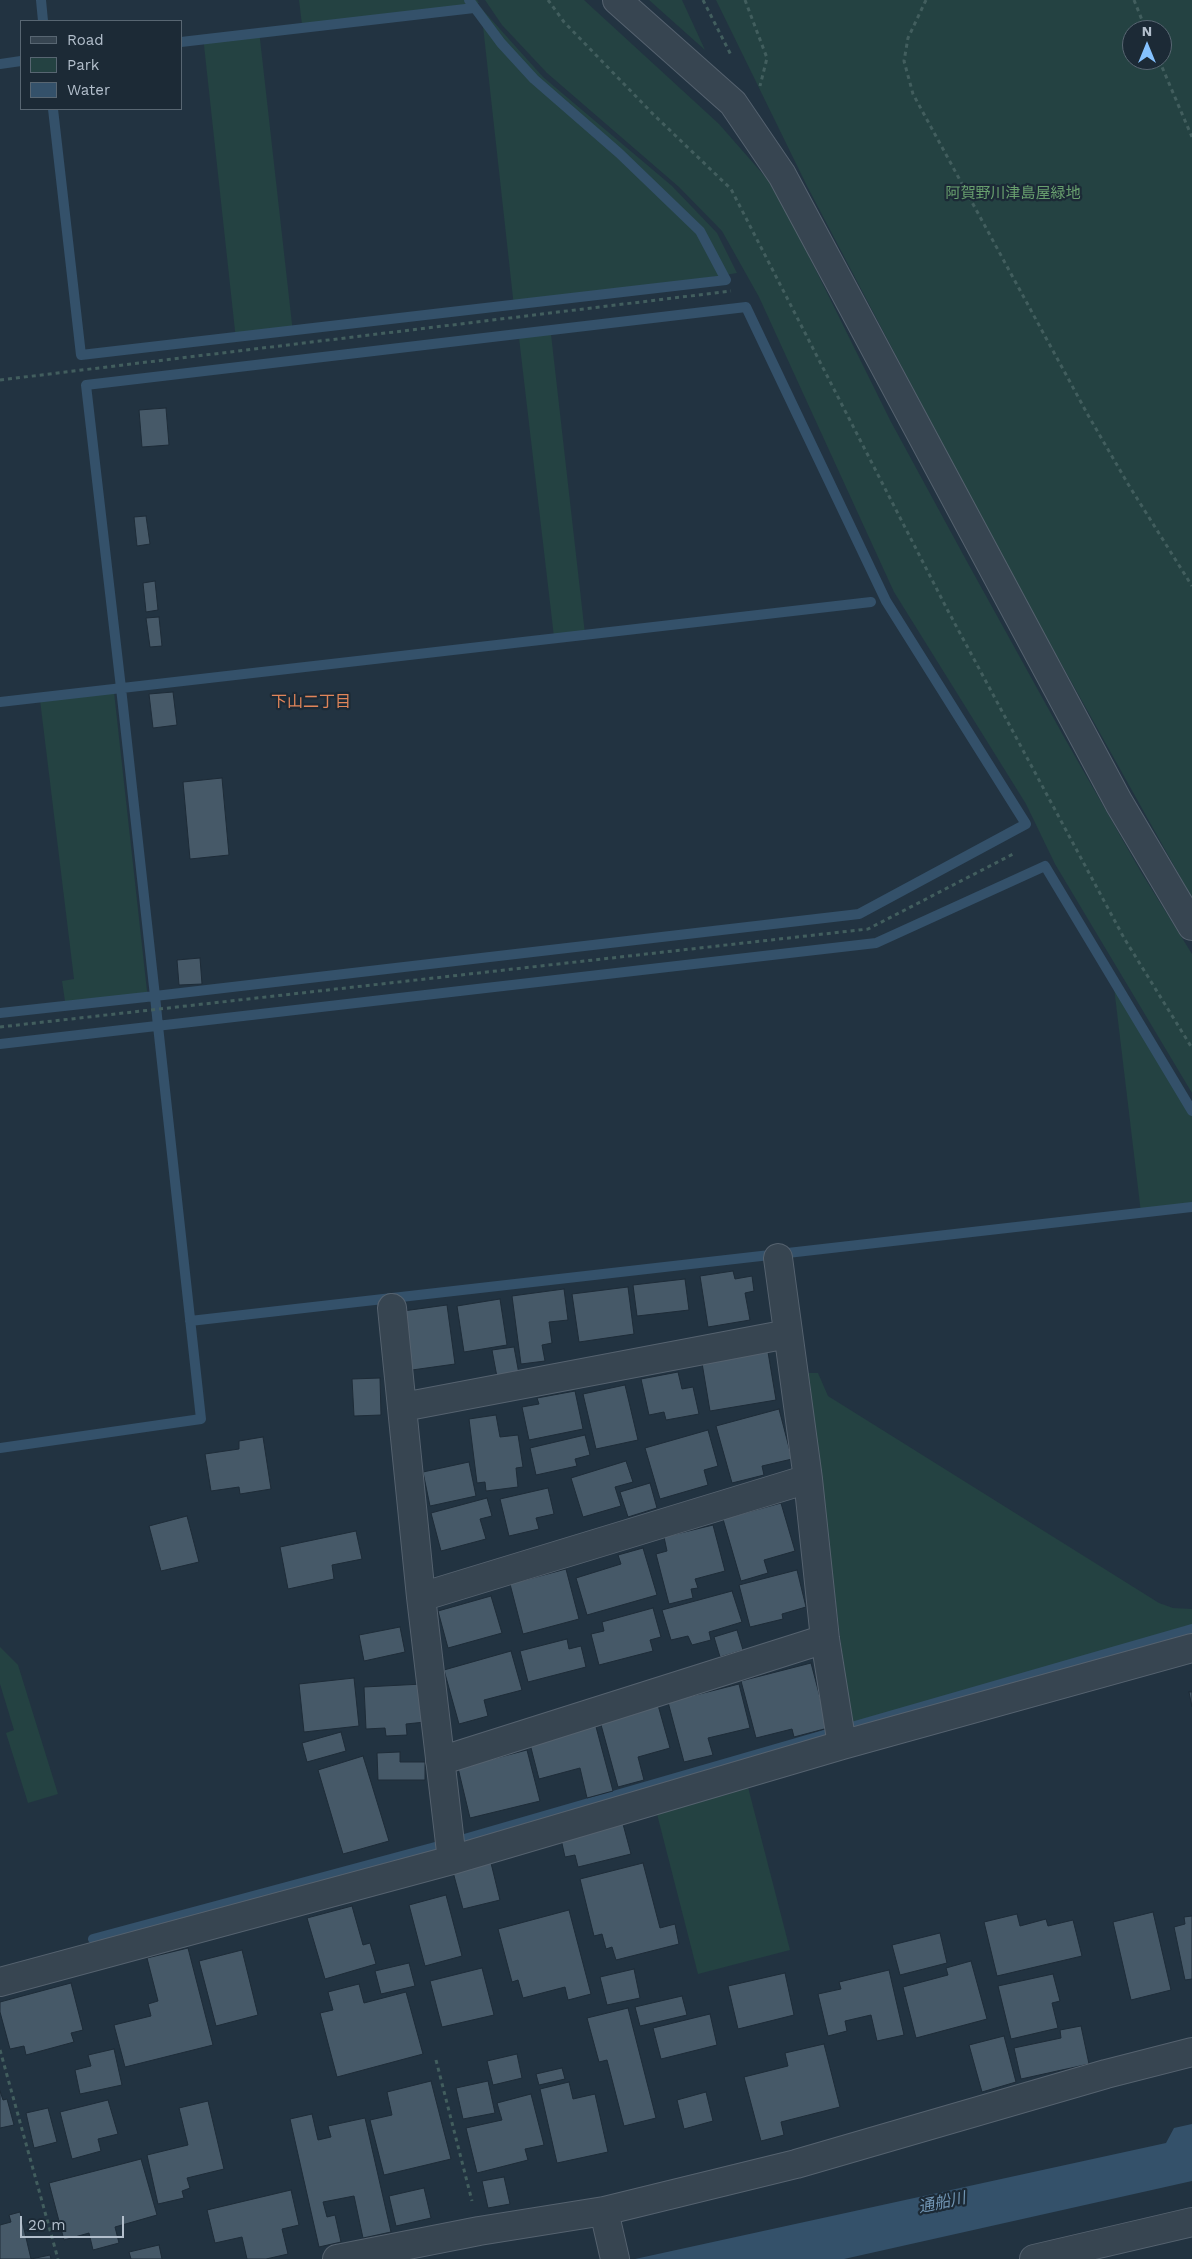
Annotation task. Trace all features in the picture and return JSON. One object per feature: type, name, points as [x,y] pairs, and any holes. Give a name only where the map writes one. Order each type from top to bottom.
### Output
[{"type":"street","points":[[617,0],[733,103],[782,175],[1119,803],[1192,926]]},
{"type":"street","points":[[778,1258],[808,1479],[825,1639],[842,1745]]},
{"type":"street","points":[[392,1308],[404,1407],[421,1598],[452,1860]]},
{"type":"street","points":[[404,1407],[788,1334]]},
{"type":"street","points":[[421,1598],[808,1479]]},
{"type":"street","points":[[440,1761],[825,1639]]},
{"type":"street","points":[[0,1982],[452,1860],[842,1745],[1192,1648]]},
{"type":"street","points":[[337,2259],[479,2231],[606,2218],[1096,2077],[1192,2052]]},
{"type":"street","points":[[606,2218],[615,2259]]},
{"type":"street","points":[[1034,2259],[1192,2222]]},
{"type":"path","points":[[548,0],[564,22],[639,100],[731,189],[947,609],[1124,938],[1192,1048]]},
{"type":"path","points":[[703,0],[734,61]]},
{"type":"path","points":[[745,0],[767,58],[750,128]]},
{"type":"path","points":[[926,0],[908,38],[904,61],[913,94],[1088,415],[1128,484],[1192,586]]},
{"type":"path","points":[[1134,0],[1142,20]]},
{"type":"path","points":[[1163,70],[1192,137]]},
{"type":"path","points":[[0,380],[731,291]]},
{"type":"path","points":[[0,1027],[868,929],[1015,853]]},
{"type":"path","points":[[0,2050],[58,2259]]},
{"type":"path","points":[[436,2060],[479,2231]]},
{"type":"green space","points":[[299,0],[477,0],[479,3],[302,25]]},
{"type":"green space","points":[[485,0],[584,0],[719,124],[769,181],[789,216],[890,420],[965,558],[1141,872],[1192,954],[1192,1093],[1055,864],[1026,804],[894,592],[759,297],[722,231],[679,187],[547,73],[502,25]]},
{"type":"green space","points":[[649,0],[682,0],[705,50]]},
{"type":"green space","name":"阿賀野川津島屋緑地","points":[[716,0],[1192,0],[1192,898],[1000,554],[807,186]]},
{"type":"green space","points":[[481,8],[543,77],[672,186],[717,233],[737,273],[663,285],[649,290],[514,307]]},
{"type":"green space","points":[[259,30],[293,333],[236,340],[203,36]]},
{"type":"green space","points":[[551,334],[585,634],[554,637],[519,338]]},
{"type":"green space","points":[[114,692],[148,1000],[66,1008],[62,981],[74,979],[40,700]]},
{"type":"green space","points":[[1113,979],[1192,1111],[1192,1208],[1141,1213]]},
{"type":"green space","points":[[807,1373],[818,1373],[828,1396],[1159,1603],[1173,1608],[1192,1609],[1192,1632],[852,1732]]},
{"type":"green space","points":[[0,1647],[18,1665],[58,1794],[28,1803],[6,1733],[14,1730],[0,1684]]},
{"type":"green space","points":[[748,1787],[790,1950],[698,1974],[657,1814]]},
{"type":"water","name":"通船川","points":[[1192,2124],[1192,2181],[844,2259],[635,2259],[1166,2143],[1174,2128]]},
{"type":"building","points":[[166,408],[169,445],[142,447],[139,410]]},
{"type":"building","points":[[146,516],[150,544],[137,546],[134,517]]},
{"type":"building","points":[[155,581],[158,610],[146,612],[143,583]]},
{"type":"building","points":[[159,617],[162,646],[150,647],[146,618]]},
{"type":"building","points":[[173,692],[177,725],[153,728],[149,694]]},
{"type":"building","points":[[222,778],[229,855],[190,859],[183,782]]},
{"type":"building","points":[[200,958],[202,984],[179,985],[177,960]]},
{"type":"building","points":[[733,1271],[735,1279],[752,1276],[754,1291],[745,1293],[750,1320],[708,1327],[700,1276]]},
{"type":"building","points":[[685,1279],[689,1310],[637,1316],[633,1285]]},
{"type":"building","points":[[628,1287],[634,1334],[579,1342],[572,1294]]},
{"type":"building","points":[[564,1289],[568,1320],[549,1322],[552,1343],[542,1345],[545,1361],[521,1364],[512,1296]]},
{"type":"building","points":[[500,1299],[507,1345],[464,1352],[457,1306]]},
{"type":"building","points":[[447,1305],[455,1364],[412,1370],[403,1311]]},
{"type":"building","points":[[767,1346],[776,1400],[710,1411],[701,1357]]},
{"type":"building","points":[[514,1347],[519,1374],[497,1377],[492,1350]]},
{"type":"building","points":[[678,1372],[682,1389],[693,1387],[699,1414],[666,1420],[664,1412],[649,1415],[641,1379]]},
{"type":"building","points":[[380,1378],[381,1415],[354,1416],[352,1379]]},
{"type":"building","points":[[625,1385],[638,1440],[596,1449],[583,1394]]},
{"type":"building","points":[[575,1391],[583,1429],[529,1440],[522,1407],[539,1404],[537,1398]]},
{"type":"building","points":[[779,1409],[792,1459],[762,1466],[764,1475],[732,1483],[716,1426]]},
{"type":"building","points":[[496,1415],[500,1437],[518,1435],[523,1467],[516,1468],[518,1487],[486,1491],[485,1482],[477,1483],[469,1419]]},
{"type":"building","points":[[708,1430],[718,1466],[704,1470],[708,1485],[660,1499],[645,1448]]},
{"type":"building","points":[[585,1435],[590,1455],[575,1459],[577,1466],[536,1475],[530,1448]]},
{"type":"building","points":[[263,1437],[271,1489],[240,1494],[239,1487],[211,1491],[205,1454],[239,1449],[239,1441]]},
{"type":"building","points":[[626,1461],[633,1482],[615,1487],[621,1506],[583,1517],[571,1478]]},
{"type":"building","points":[[469,1462],[476,1496],[430,1506],[423,1472]]},
{"type":"building","points":[[650,1483],[657,1508],[628,1517],[620,1492]]},
{"type":"building","points":[[548,1488],[554,1514],[536,1518],[539,1529],[509,1536],[500,1499]]},
{"type":"building","points":[[487,1498],[492,1516],[480,1519],[486,1539],[441,1551],[431,1513]]},
{"type":"building","points":[[781,1503],[795,1551],[764,1560],[768,1573],[741,1581],[723,1519]]},
{"type":"building","points":[[187,1516],[199,1562],[161,1571],[149,1526]]},
{"type":"building","points":[[713,1525],[725,1571],[695,1579],[698,1588],[691,1589],[693,1598],[669,1604],[656,1554],[667,1551],[664,1537]]},
{"type":"building","points":[[356,1531],[362,1559],[332,1565],[334,1579],[288,1589],[280,1547]]},
{"type":"building","points":[[643,1548],[657,1595],[587,1615],[576,1578],[621,1564],[618,1555]]},
{"type":"building","points":[[566,1569],[579,1619],[523,1634],[510,1584]]},
{"type":"building","points":[[797,1570],[806,1607],[782,1614],[783,1619],[750,1627],[739,1585]]},
{"type":"building","points":[[732,1591],[742,1622],[709,1632],[711,1640],[692,1645],[688,1636],[671,1640],[662,1610]]},
{"type":"building","points":[[491,1596],[502,1633],[448,1648],[438,1611]]},
{"type":"building","points":[[653,1608],[661,1637],[650,1640],[653,1651],[599,1665],[591,1634],[604,1631],[602,1622]]},
{"type":"building","points":[[400,1627],[405,1652],[364,1661],[359,1635]]},
{"type":"building","points":[[737,1630],[743,1650],[720,1657],[714,1637]]},
{"type":"building","points":[[567,1639],[569,1649],[581,1646],[586,1667],[528,1682],[520,1651]]},
{"type":"building","points":[[511,1651],[522,1690],[484,1700],[488,1716],[459,1724],[444,1670]]},
{"type":"building","points":[[811,1663],[828,1728],[794,1737],[792,1729],[756,1738],[741,1681]]},
{"type":"building","points":[[354,1678],[359,1726],[304,1732],[299,1684]]},
{"type":"building","points":[[423,1684],[425,1722],[406,1724],[407,1735],[386,1736],[385,1728],[366,1729],[364,1687]]},
{"type":"building","points":[[739,1684],[750,1728],[708,1738],[713,1755],[684,1762],[668,1702]]},
{"type":"building","points":[[1189,1692],[1192,1692],[1192,1707]]},
{"type":"building","points":[[658,1705],[670,1748],[638,1757],[644,1780],[618,1787],[600,1721]]},
{"type":"building","points":[[595,1723],[613,1791],[587,1798],[580,1768],[539,1779],[529,1740]]},
{"type":"building","points":[[341,1732],[346,1751],[307,1762],[302,1743]]},
{"type":"building","points":[[527,1750],[540,1801],[470,1818],[458,1768]]},
{"type":"building","points":[[400,1752],[400,1762],[425,1762],[425,1780],[378,1780],[377,1753]]},
{"type":"building","points":[[363,1756],[389,1841],[343,1854],[318,1770]]},
{"type":"building","points":[[623,1824],[631,1854],[578,1867],[575,1855],[565,1857],[561,1839]]},
{"type":"building","points":[[491,1863],[500,1900],[463,1909],[453,1872]]},
{"type":"building","points":[[643,1863],[660,1928],[675,1924],[679,1944],[616,1960],[612,1947],[606,1949],[602,1934],[594,1936],[580,1879]]},
{"type":"building","points":[[446,1895],[462,1956],[425,1966],[409,1905]]},
{"type":"building","points":[[352,1906],[363,1945],[370,1943],[376,1964],[325,1979],[307,1918]]},
{"type":"building","points":[[569,1910],[591,1994],[568,2000],[565,1987],[523,1998],[518,1980],[512,1982],[498,1929]]},
{"type":"building","points":[[1153,1912],[1171,1990],[1131,2000],[1113,1922]]},
{"type":"building","points":[[1017,1914],[1020,1926],[1046,1919],[1048,1926],[1073,1920],[1082,1956],[997,1976],[984,1922]]},
{"type":"building","points":[[1192,1916],[1192,1979],[1185,1980],[1174,1927],[1185,1924],[1184,1917]]},
{"type":"building","points":[[940,1933],[947,1963],[900,1975],[892,1945]]},
{"type":"building","points":[[188,1948],[213,2045],[125,2067],[114,2025],[151,2016],[148,2004],[158,2001],[147,1958]]},
{"type":"building","points":[[242,1950],[258,2015],[216,2026],[199,1961]]},
{"type":"building","points":[[971,1961],[987,2019],[916,2038],[903,1987],[948,1975],[946,1968]]},
{"type":"building","points":[[409,1963],[415,1986],[381,1994],[375,1971]]},
{"type":"building","points":[[482,1968],[494,2015],[442,2027],[430,1981]]},
{"type":"building","points":[[634,1969],[640,1998],[607,2005],[600,1977]]},
{"type":"building","points":[[889,1970],[904,2035],[877,2041],[871,2015],[845,2021],[847,2031],[828,2036],[818,1994],[841,1989],[839,1982]]},
{"type":"building","points":[[785,1973],[794,2015],[738,2029],[728,1986]]},
{"type":"building","points":[[1053,1974],[1060,2001],[1052,2003],[1058,2028],[1011,2039],[998,1986]]},
{"type":"building","points":[[71,1983],[83,2030],[71,2033],[74,2042],[26,2055],[24,2046],[10,2049],[0,2012],[0,2002]]},
{"type":"building","points":[[359,1984],[364,2003],[406,1992],[423,2054],[337,2077],[320,2013],[333,2010],[328,1992]]},
{"type":"building","points":[[682,1996],[687,2015],[640,2026],[635,2007]]},
{"type":"building","points":[[628,2008],[656,2118],[624,2126],[607,2060],[599,2062],[587,2018]]},
{"type":"building","points":[[710,2014],[717,2045],[661,2059],[653,2028]]},
{"type":"building","points":[[1081,2026],[1089,2064],[1021,2079],[1014,2048],[1061,2038],[1060,2030]]},
{"type":"building","points":[[1004,2036],[1016,2082],[982,2092],[969,2045]]},
{"type":"building","points":[[824,2044],[840,2107],[781,2122],[784,2135],[761,2141],[744,2077],[788,2066],[785,2053]]},
{"type":"building","points":[[114,2049],[122,2085],[80,2094],[75,2070],[91,2066],[88,2055]]},
{"type":"building","points":[[517,2054],[522,2078],[493,2085],[487,2061]]},
{"type":"building","points":[[562,2068],[565,2079],[539,2085],[536,2074]]},
{"type":"building","points":[[431,2081],[451,2159],[384,2175],[370,2120],[392,2115],[387,2092]]},
{"type":"building","points":[[488,2081],[495,2113],[463,2119],[456,2088]]},
{"type":"building","points":[[569,2082],[573,2099],[595,2094],[608,2152],[557,2163],[540,2089]]},
{"type":"building","points":[[0,2091],[3,2100],[7,2099],[14,2125],[0,2128]]},
{"type":"building","points":[[706,2092],[713,2121],[684,2129],[677,2100]]},
{"type":"building","points":[[531,2094],[544,2145],[525,2149],[528,2160],[477,2173],[466,2128],[502,2120],[497,2103]]},
{"type":"building","points":[[108,2100],[118,2134],[98,2139],[101,2151],[72,2159],[60,2112]]},
{"type":"building","points":[[208,2101],[224,2169],[187,2178],[190,2188],[182,2191],[184,2198],[158,2204],[147,2155],[188,2145],[179,2108]]},
{"type":"building","points":[[48,2108],[57,2142],[34,2148],[26,2113]]},
{"type":"building","points":[[312,2114],[318,2140],[331,2137],[328,2126],[365,2118],[391,2232],[363,2238],[354,2196],[323,2202],[327,2217],[335,2215],[341,2242],[319,2247],[290,2119]]},
{"type":"building","points":[[141,2159],[157,2215],[115,2227],[119,2243],[93,2250],[89,2233],[64,2240],[49,2183]]},
{"type":"building","points":[[504,2177],[510,2204],[488,2208],[482,2181]]},
{"type":"building","points":[[424,2188],[431,2218],[396,2226],[389,2196]]},
{"type":"building","points":[[291,2190],[299,2225],[282,2229],[288,2254],[266,2259],[247,2259],[242,2237],[215,2243],[207,2210]]},
{"type":"building","points":[[20,2212],[31,2259],[0,2259],[0,2225],[11,2222],[9,2215]]},
{"type":"building","points":[[159,2245],[162,2259],[131,2259],[129,2252]]},
{"type":"building","points":[[50,2255],[51,2259],[31,2259]]},
{"type":"waterway","points":[[41,0],[43,20]]},
{"type":"waterway","points":[[53,110],[81,355],[726,280],[700,231],[619,153],[534,79],[501,43],[469,0]]},
{"type":"waterway","points":[[182,42],[474,8]]},
{"type":"waterway","points":[[0,64],[20,61]]},
{"type":"waterway","points":[[0,1013],[155,996],[859,914],[1026,824],[886,601],[746,307],[86,385],[121,688],[155,996],[201,1419],[0,1448]]},
{"type":"waterway","points":[[0,702],[871,602]]},
{"type":"waterway","points":[[0,1044],[876,943],[1045,866],[1192,1111]]},
{"type":"waterway","points":[[190,1321],[1192,1207]]},
{"type":"waterway","points":[[848,1728],[1192,1629]]},
{"type":"waterway","points":[[461,1840],[831,1733]]},
{"type":"waterway","points":[[93,1939],[439,1846]]},
{"type":"district","name":"下山二丁目","points":[[311,702]]}]
